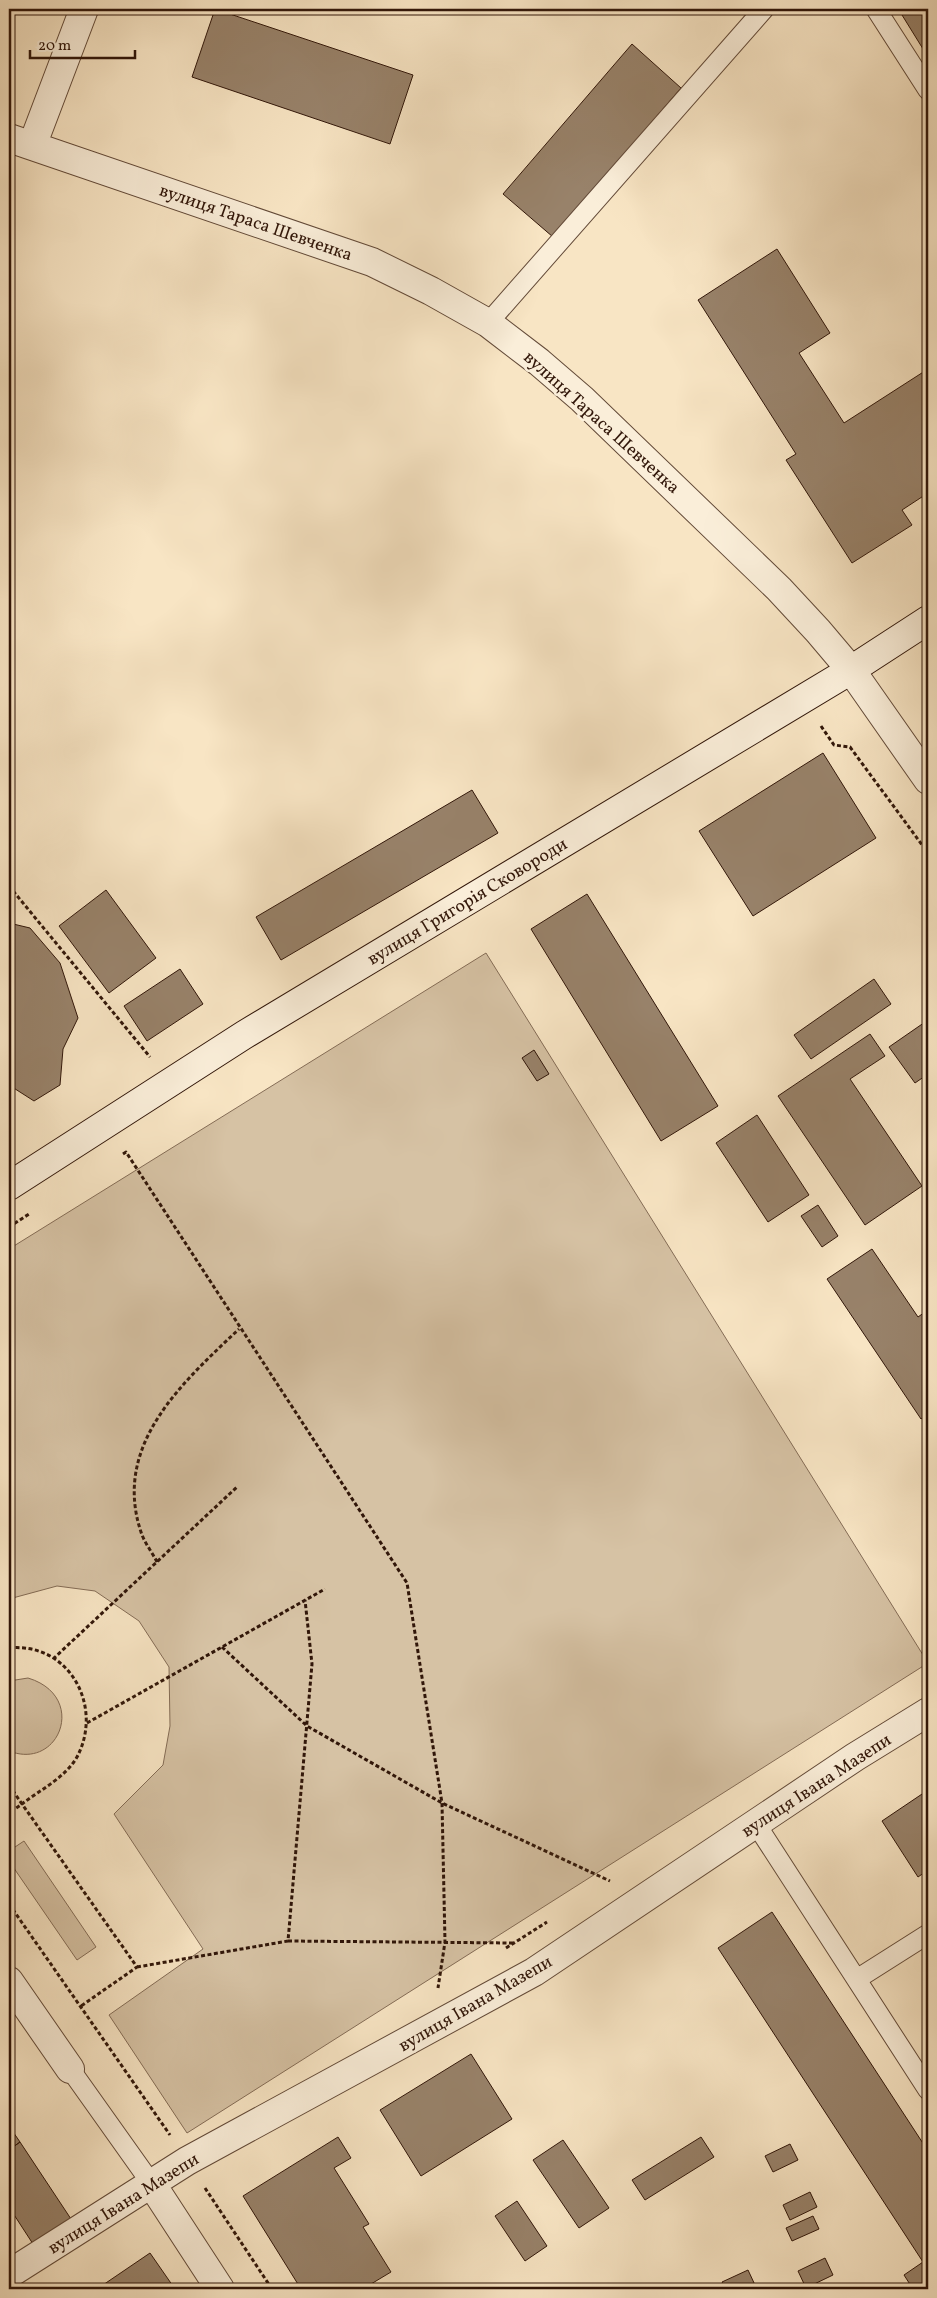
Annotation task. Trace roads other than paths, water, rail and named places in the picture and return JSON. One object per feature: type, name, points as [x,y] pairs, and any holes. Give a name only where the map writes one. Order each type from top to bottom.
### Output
[{"type":"street","points":[[20,142],[84,9]]},
{"type":"street","name":"вулиця Тараса Шевченка","points":[[20,142],[372,262],[431,291],[488,323],[539,362],[638,452],[779,589],[851,670],[928,780]]},
{"type":"street","name":"вулиця Григорія Сковороди","points":[[9,1186],[244,1035],[851,670],[928,620]]},
{"type":"street","name":"вулиця Івана Мазепи","points":[[9,2274],[187,2161],[534,1972],[855,1757],[928,1712]]},
{"type":"street","points":[[9,1981],[70,2069]]},
{"type":"street","points":[[151,2183],[220,2289]]},
{"type":"lane","points":[[488,323],[764,9]]},
{"type":"lane","points":[[876,9],[928,90]]},
{"type":"lane","points":[[756,1824],[928,2090]]},
{"type":"lane","points":[[857,1980],[928,1934]]},
{"type":"lane","points":[[70,2069],[151,2183]]}]
